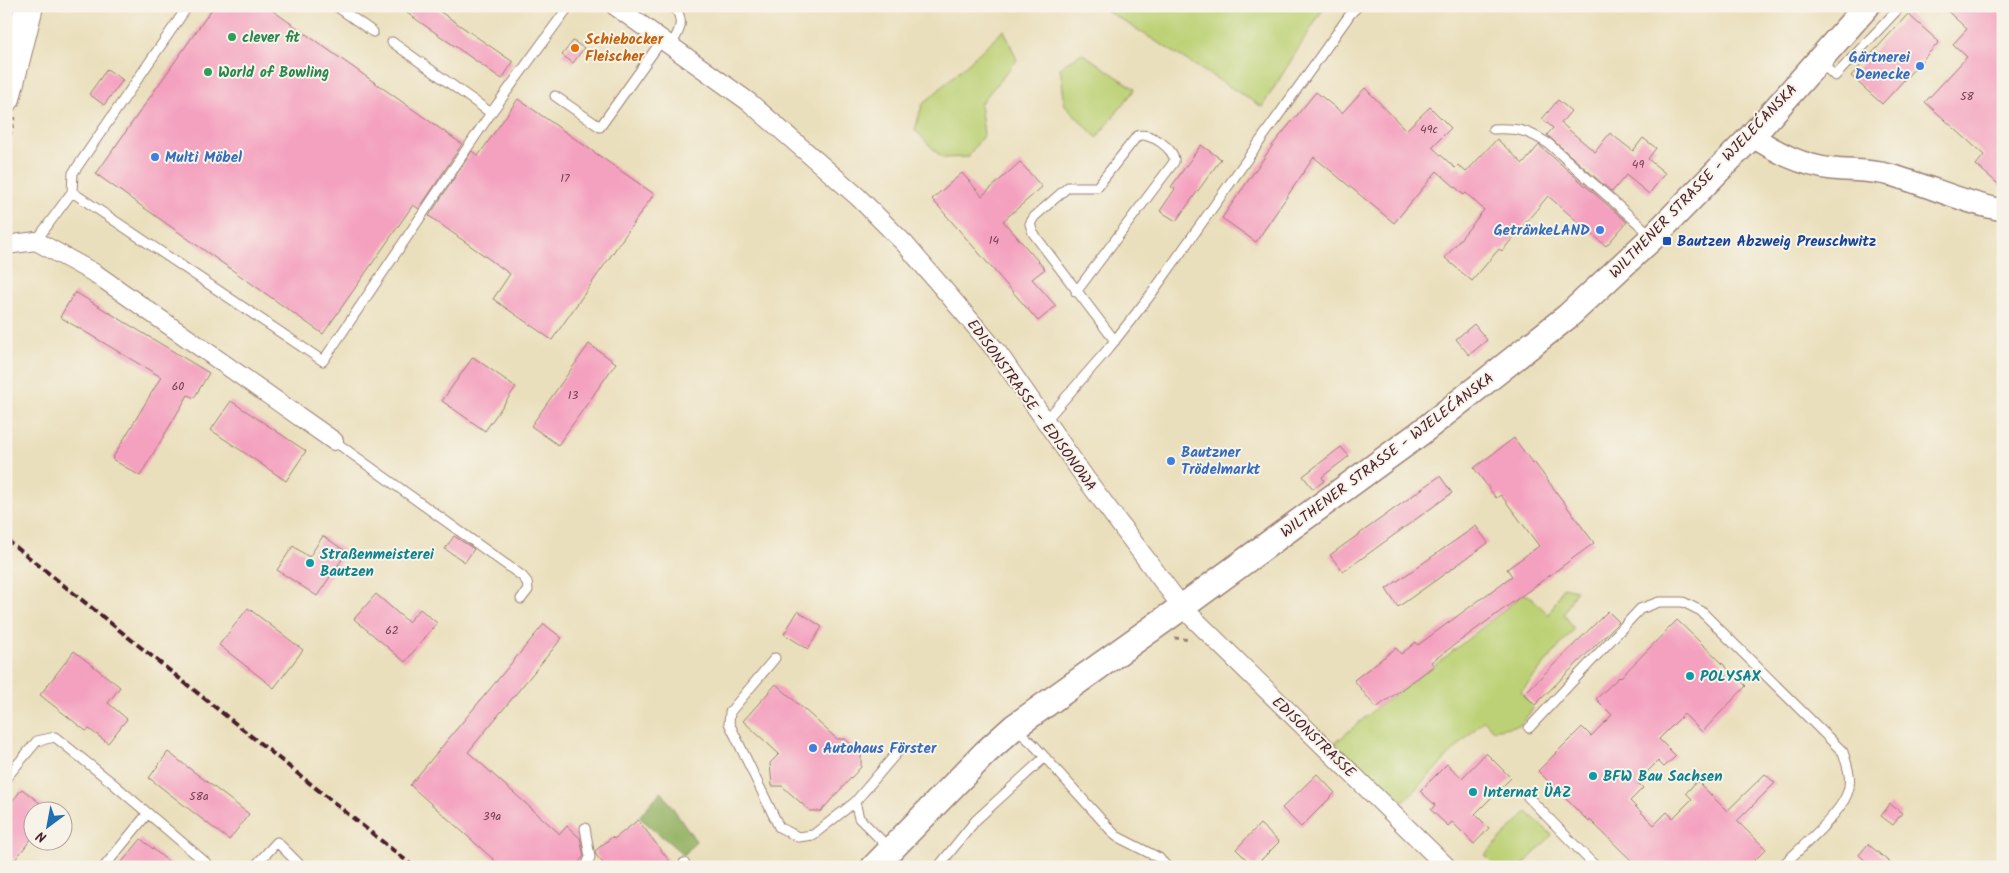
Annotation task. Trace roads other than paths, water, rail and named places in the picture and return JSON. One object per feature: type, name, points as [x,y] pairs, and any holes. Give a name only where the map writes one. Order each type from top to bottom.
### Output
[{"type":"main road","points":[[6,98],[29,6]]},
{"type":"main road","name":"WILTHENER STRASSE - WJELEĆANSKA","points":[[882,859],[985,753],[1014,727],[1182,608],[1419,434],[1568,316],[1653,237],[1752,136],[1867,6]]},
{"type":"street","name":"EDISONSTRASSE - EDISONOWA","points":[[615,6],[749,102],[858,197],[905,244],[998,353],[1086,479],[1182,608]]},
{"type":"street","points":[[1752,136],[1789,158],[1808,165],[1887,174],[1923,184],[1981,206],[2003,210]]},
{"type":"street","points":[[6,245],[36,241],[96,274],[334,441]]},
{"type":"street","name":"EDISONSTRASSE","points":[[1182,608],[1447,867]]},
{"type":"lane","points":[[36,241],[72,192],[73,173],[188,6]]},
{"type":"lane","points":[[336,6],[373,32]]},
{"type":"lane","points":[[72,192],[323,361],[491,113],[569,6]]},
{"type":"lane","points":[[555,96],[600,127],[667,43],[680,31],[679,14],[674,6]]},
{"type":"lane","points":[[1046,420],[1114,341],[1152,293],[1351,13],[1358,6]]},
{"type":"lane","points":[[1819,60],[1835,76],[1901,6]]},
{"type":"lane","points":[[392,42],[491,113]]},
{"type":"lane","points":[[1493,129],[1515,128],[1535,135],[1548,144],[1653,237]]},
{"type":"lane","points":[[1076,292],[1174,162],[1173,152],[1149,135],[1142,134],[1137,136],[1097,187],[1068,187],[1034,216],[1030,224],[1033,233],[1076,292],[1114,341]]},
{"type":"lane","points":[[334,441],[522,576],[528,590],[520,599]]},
{"type":"lane","points":[[1529,728],[1640,609],[1659,602],[1683,602],[1701,611],[1843,752],[1849,774],[1847,794],[1836,811],[1781,867]]},
{"type":"lane","points":[[775,658],[730,712],[729,723],[779,827],[798,837],[813,835],[855,802],[900,749]]},
{"type":"lane","points":[[1014,727],[1116,836],[1159,858],[1167,867]]},
{"type":"lane","points":[[6,778],[37,741],[55,736],[211,867]]},
{"type":"lane","points":[[938,867],[976,820],[1044,757]]},
{"type":"lane","points":[[1528,797],[1596,867]]},
{"type":"lane","points":[[855,802],[859,818],[882,859]]},
{"type":"lane","points":[[104,867],[148,813]]},
{"type":"lane","points":[[585,828],[590,857],[586,867]]},
{"type":"lane","points":[[254,867],[277,842],[302,867]]},
{"type":"railway","points":[[6,539],[414,867]]},
{"type":"place","name":"clever fit","points":[[232,37]]},
{"type":"place","name":"Schiebocker Fleischer","points":[[575,48]]},
{"type":"place","name":"Gärtnerei Denecke","points":[[1920,66]]},
{"type":"place","name":"World of Bowling","points":[[208,72]]},
{"type":"place","name":"Multi Möbel","points":[[155,157]]},
{"type":"place","name":"GetränkeLAND","points":[[1600,230]]},
{"type":"place","name":"Bautzen Abzweig Preuschwitz","points":[[1667,241]]},
{"type":"place","name":"Bautzner Trödelmarkt","points":[[1171,461]]},
{"type":"place","name":"Straßenmeisterei Bautzen","points":[[310,563]]},
{"type":"place","name":"POLYSAX","points":[[1690,676]]},
{"type":"place","name":"Autohaus Förster","points":[[813,748]]},
{"type":"place","name":"BFW Bau Sachsen","points":[[1593,776]]},
{"type":"place","name":"Internat ÜAZ","points":[[1473,792]]}]
